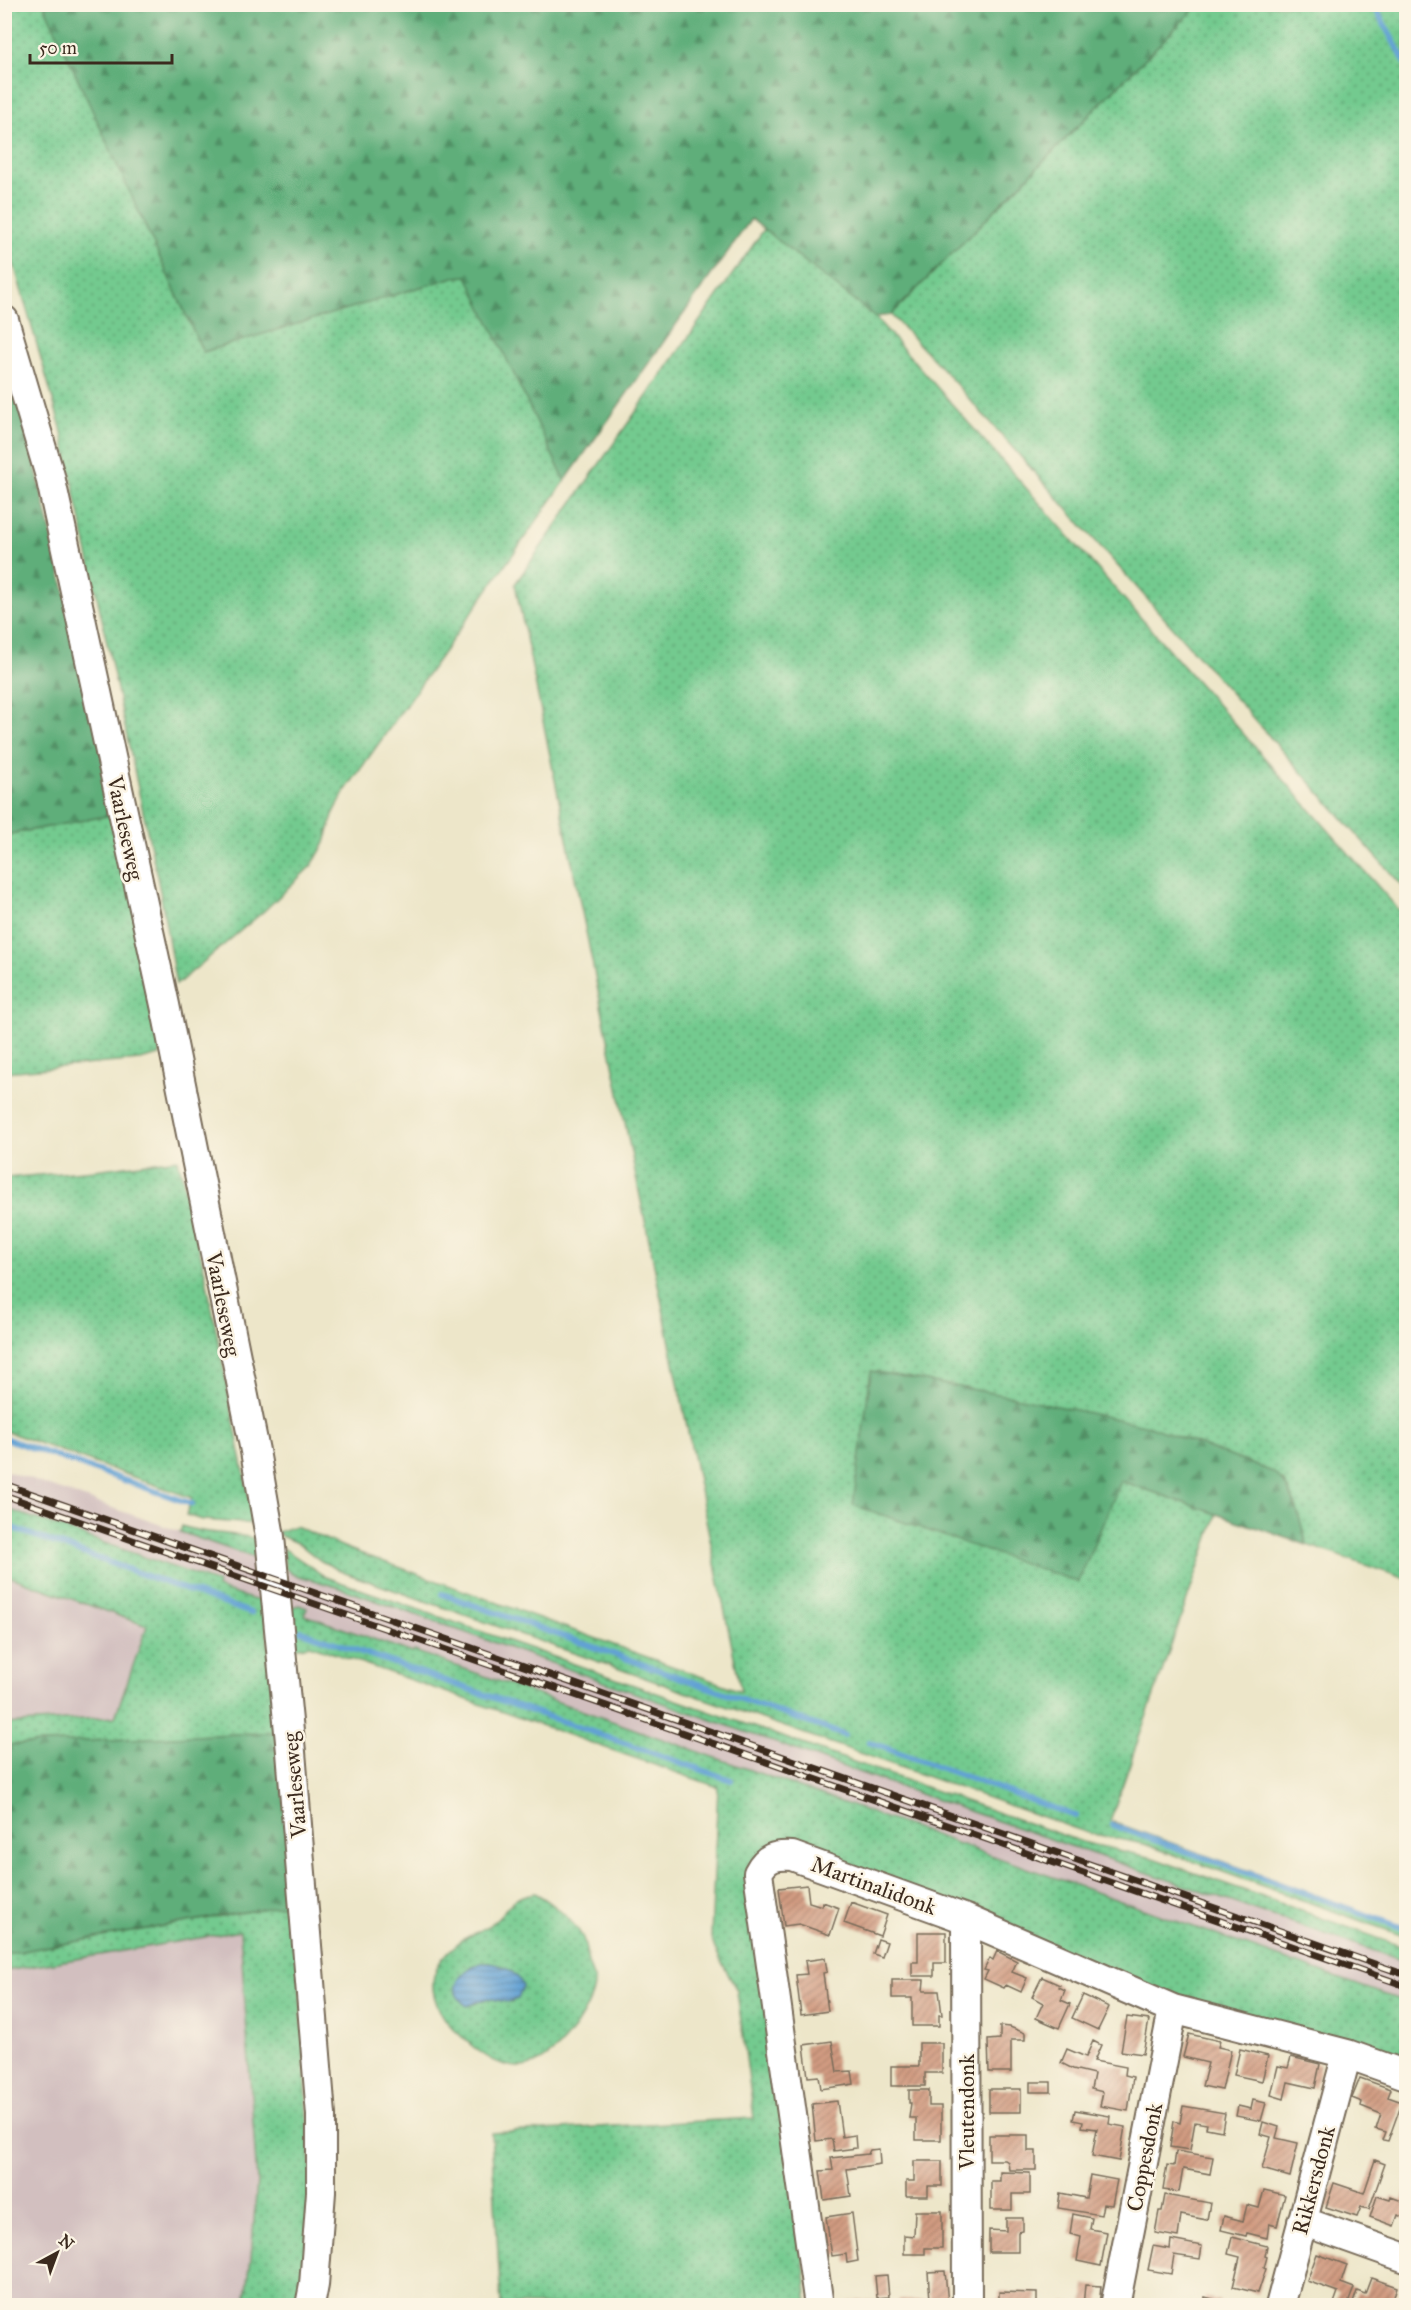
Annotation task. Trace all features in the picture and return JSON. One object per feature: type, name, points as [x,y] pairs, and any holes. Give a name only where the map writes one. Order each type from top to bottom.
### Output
[{"type":"street","name":"Vaarleseweg","points":[[4,320],[12,374],[50,476],[165,1005],[270,1537],[292,1764],[321,2115],[321,2192],[314,2284],[310,2306]]},
{"type":"street","name":"Martinalidonk","points":[[819,2306],[758,1873],[764,1862],[775,1855],[792,1856],[966,1919],[1173,2008],[1347,2054],[1407,2075]]},
{"type":"street","name":"Vleutendonk","points":[[966,1919],[967,2306]]},
{"type":"street","name":"Coppesdonk","points":[[1115,2306],[1173,2008]]},
{"type":"street","name":"Rikkersdonk","points":[[1280,2306],[1347,2054]]},
{"type":"street","points":[[1302,2221],[1407,2258]]},
{"type":"shaded area","points":[[4,1470],[261,1560],[264,1599],[255,1600],[217,1588],[218,1582],[5,1508]]},
{"type":"shaded area","points":[[285,1568],[292,1574],[340,1588],[911,1791],[1406,1962],[1406,2002],[305,1615],[307,1609],[287,1608]]},
{"type":"shaded area","points":[[5,1575],[147,1626],[115,1717],[5,1724]]},
{"type":"shaded area","points":[[240,1930],[257,2181],[245,2305],[5,2306],[5,1971]]},
{"type":"green space","points":[[5,5],[45,5],[203,352],[454,277],[468,276],[565,481],[345,791],[333,815],[325,843],[312,865],[264,911],[176,985],[160,891],[61,428],[5,234]]},
{"type":"green space","points":[[44,5],[1198,5],[891,315],[875,317],[751,219],[565,481],[467,276],[454,277],[203,352]]},
{"type":"green space","points":[[1198,5],[1406,5],[1406,890],[939,365],[891,315]]},
{"type":"green space","points":[[765,228],[875,317],[1406,918],[1406,1579],[1307,1545],[1295,1503],[1283,1480],[1025,1399],[871,1371],[1121,1481],[1217,1514],[1110,1821],[1406,1927],[1406,1937],[1144,1844],[1088,1833],[345,1573],[321,1561],[299,1544],[277,1532],[295,1526],[346,1548],[741,1691],[515,584]]},
{"type":"green space","points":[[16,383],[117,814],[5,835],[4,385]]},
{"type":"green space","points":[[117,814],[144,945],[160,1055],[140,1060],[5,1072],[5,835]]},
{"type":"green space","points":[[178,1159],[205,1273],[254,1524],[203,1520],[186,1515],[192,1498],[5,1431],[5,1178],[95,1170]]},
{"type":"green space","points":[[871,1371],[1025,1399],[1149,1426],[1273,1472],[1291,1496],[1307,1545],[1121,1481],[1078,1582],[853,1505]]},
{"type":"green space","points":[[5,1508],[218,1583],[217,1588],[255,1600],[264,1599],[277,1732],[5,1745],[5,1724],[115,1717],[147,1626],[5,1575]]},
{"type":"green space","points":[[182,1526],[200,1531],[257,1539],[261,1560],[180,1532]]},
{"type":"green space","points":[[283,1548],[326,1577],[340,1582],[1082,1842],[1153,1858],[1406,1948],[1406,1962],[911,1791],[340,1588],[292,1574],[285,1568]]},
{"type":"green space","points":[[299,1605],[307,1608],[305,1615],[413,1653],[414,1651],[1406,2002],[1406,2065],[1188,2005],[765,1852],[808,2305],[501,2305],[491,2133],[754,2118],[737,1991],[711,1937],[718,1787],[310,1645],[288,1649],[287,1608]]},
{"type":"green space","points":[[277,1732],[295,1903],[5,1954],[5,1745]]},
{"type":"green space","points":[[535,1893],[547,1901],[567,1917],[578,1930],[584,1942],[594,1984],[584,2012],[564,2041],[541,2061],[529,2066],[516,2067],[487,2057],[446,2021],[436,2001],[433,1983],[437,1966],[449,1951],[461,1941],[488,1926],[515,1900]],"holes":[[[489,1963],[511,1971],[512,2002],[488,1998],[474,2004],[470,1967]]]},
{"type":"green space","points":[[295,1903],[313,2201],[300,2305],[245,2305],[257,2181],[240,1931],[5,1971],[5,1954]]},
{"type":"water","points":[[481,1963],[493,1964],[511,1971],[523,1986],[518,1999],[506,2002],[488,1998],[467,2006],[460,2000],[456,1993],[458,1981],[467,1970]]},
{"type":"building","points":[[807,1885],[809,1902],[822,1906],[823,1902],[839,1908],[830,1935],[799,1924],[784,1926],[779,1888]]},
{"type":"building","points":[[851,1902],[887,1915],[880,1936],[844,1923]]},
{"type":"building","points":[[918,1932],[946,1932],[946,1963],[934,1963],[934,1976],[912,1976],[912,1962],[918,1962]]},
{"type":"building","points":[[878,1939],[887,1942],[882,1957],[873,1954]]},
{"type":"building","points":[[997,1951],[1017,1961],[1012,1972],[1027,1978],[1021,1992],[1006,1985],[1004,1988],[984,1979],[988,1971],[984,1970],[990,1958],[993,1960]]},
{"type":"building","points":[[825,1958],[827,1972],[823,1973],[828,2011],[801,2015],[796,1975],[807,1974],[805,1961]]},
{"type":"building","points":[[1042,1977],[1060,1985],[1059,1987],[1065,1990],[1061,2000],[1070,2004],[1059,2028],[1036,2018],[1043,2003],[1032,1997]]},
{"type":"building","points":[[892,1980],[924,1980],[923,1991],[939,1991],[942,2015],[939,2015],[939,2026],[912,2026],[912,1998],[892,1998]]},
{"type":"building","points":[[1083,1995],[1109,2007],[1098,2030],[1072,2018]]},
{"type":"building","points":[[1127,2017],[1149,2020],[1143,2054],[1121,2051]]},
{"type":"building","points":[[1000,2026],[1025,2033],[1025,2040],[1011,2040],[1011,2072],[989,2072],[988,2040],[1000,2039]]},
{"type":"building","points":[[1189,2034],[1220,2041],[1218,2047],[1231,2050],[1222,2090],[1202,2086],[1208,2063],[1183,2057]]},
{"type":"building","points":[[832,2041],[837,2072],[852,2071],[854,2084],[821,2089],[819,2076],[808,2077],[804,2045]]},
{"type":"building","points":[[1093,2041],[1101,2045],[1094,2061],[1126,2067],[1125,2075],[1133,2077],[1128,2111],[1100,2106],[1103,2092],[1091,2089],[1094,2074],[1073,2069],[1061,2063],[1067,2049],[1086,2057]]},
{"type":"building","points":[[919,2043],[942,2043],[942,2073],[925,2073],[925,2086],[891,2086],[891,2066],[919,2066]]},
{"type":"building","points":[[1240,2049],[1268,2056],[1262,2081],[1234,2075]]},
{"type":"building","points":[[1291,2057],[1320,2064],[1315,2088],[1288,2082],[1284,2099],[1271,2095],[1278,2066],[1288,2068]]},
{"type":"building","points":[[1360,2078],[1391,2089],[1388,2097],[1402,2102],[1388,2141],[1383,2140],[1386,2132],[1376,2129],[1381,2114],[1361,2106],[1362,2102],[1352,2098]]},
{"type":"building","points":[[1030,2082],[1051,2082],[1051,2092],[1030,2092]]},
{"type":"building","points":[[989,2089],[1021,2089],[1021,2112],[989,2112]]},
{"type":"building","points":[[909,2090],[929,2090],[929,2106],[941,2106],[941,2140],[916,2140],[916,2118],[909,2118],[911,2103],[909,2103]]},
{"type":"building","points":[[1253,2100],[1266,2103],[1261,2121],[1236,2116],[1238,2106],[1251,2109]]},
{"type":"building","points":[[837,2101],[842,2137],[855,2135],[856,2148],[834,2151],[832,2139],[816,2141],[812,2104]]},
{"type":"building","points":[[1183,2106],[1225,2113],[1222,2131],[1206,2128],[1207,2124],[1195,2122],[1190,2150],[1170,2147],[1174,2121],[1180,2123]]},
{"type":"building","points":[[1075,2110],[1110,2116],[1109,2124],[1125,2127],[1119,2161],[1092,2156],[1097,2129],[1082,2127],[1083,2122],[1073,2120]]},
{"type":"building","points":[[1263,2122],[1279,2127],[1276,2138],[1298,2143],[1290,2177],[1262,2169],[1271,2137],[1260,2134]]},
{"type":"building","points":[[989,2135],[1028,2135],[1028,2151],[1036,2151],[1036,2170],[1009,2170],[1008,2162],[1005,2160],[989,2160]]},
{"type":"building","points":[[879,2149],[880,2164],[847,2169],[851,2196],[824,2200],[820,2171],[833,2170],[831,2158],[868,2154],[870,2150]]},
{"type":"building","points":[[1176,2151],[1213,2157],[1210,2174],[1183,2169],[1179,2192],[1163,2190],[1167,2165],[1174,2166]]},
{"type":"building","points":[[1375,2160],[1385,2164],[1369,2209],[1361,2207],[1357,2217],[1326,2207],[1334,2183],[1364,2193]]},
{"type":"building","points":[[914,2161],[942,2161],[942,2186],[928,2186],[928,2196],[906,2196],[906,2181],[914,2181]]},
{"type":"building","points":[[1000,2172],[1030,2173],[1030,2194],[1012,2194],[1012,2210],[991,2210],[991,2181],[1000,2181]]},
{"type":"building","points":[[1090,2175],[1117,2180],[1112,2205],[1103,2204],[1101,2215],[1058,2208],[1060,2193],[1086,2198]]},
{"type":"building","points":[[1406,2189],[1406,2218],[1398,2215],[1394,2226],[1370,2217],[1377,2196],[1402,2201]]},
{"type":"building","points":[[1264,2190],[1285,2195],[1277,2226],[1269,2224],[1267,2238],[1221,2230],[1224,2216],[1243,2221],[1247,2205],[1259,2208]]},
{"type":"building","points":[[1165,2195],[1210,2203],[1207,2220],[1181,2215],[1178,2237],[1155,2233]]},
{"type":"building","points":[[915,2211],[942,2211],[942,2248],[925,2248],[925,2254],[904,2254],[904,2235],[914,2236]]},
{"type":"building","points":[[852,2213],[858,2261],[847,2263],[846,2254],[832,2256],[826,2217]]},
{"type":"building","points":[[1073,2214],[1092,2218],[1090,2229],[1107,2232],[1101,2266],[1077,2261],[1081,2237],[1070,2234]]},
{"type":"building","points":[[1006,2218],[1023,2218],[1023,2231],[1018,2232],[1018,2252],[989,2252],[989,2230],[1006,2231]]},
{"type":"building","points":[[1232,2237],[1267,2246],[1264,2268],[1266,2269],[1258,2293],[1233,2287],[1240,2257],[1228,2254]]},
{"type":"building","points":[[1171,2240],[1202,2246],[1200,2259],[1174,2255],[1171,2274],[1148,2270],[1153,2246],[1170,2249]]},
{"type":"building","points":[[1317,2254],[1347,2265],[1341,2283],[1354,2288],[1347,2306],[1333,2306],[1338,2292],[1307,2281]]},
{"type":"building","points":[[945,2271],[948,2304],[899,2306],[898,2300],[930,2300],[928,2272]]},
{"type":"building","points":[[887,2275],[889,2297],[877,2298],[875,2276]]},
{"type":"building","points":[[1371,2278],[1397,2287],[1391,2306],[1373,2301],[1371,2306],[1352,2306],[1357,2291],[1365,2294]]},
{"type":"building","points":[[1085,2285],[1101,2286],[1099,2306],[1083,2306]]},
{"type":"building","points":[[999,2292],[1037,2293],[1037,2306],[986,2306],[986,2299],[999,2299]]},
{"type":"building","points":[[1205,2297],[1220,2301],[1219,2306],[1204,2306]]},
{"type":"building","points":[[878,2300],[878,2306],[836,2306],[851,2301]]},
{"type":"building","points":[[1064,2302],[1078,2303],[1077,2306],[1064,2306]]},
{"type":"waterway","points":[[1373,4],[1406,64]]},
{"type":"waterway","points":[[4,1438],[192,1504]]},
{"type":"waterway","points":[[4,1525],[251,1613]]},
{"type":"waterway","points":[[442,1594],[844,1735]]},
{"type":"waterway","points":[[301,1631],[731,1780]]},
{"type":"waterway","points":[[869,1742],[1075,1816]]},
{"type":"waterway","points":[[1112,1825],[1406,1929]]},
{"type":"railway","points":[[4,1484],[1406,1975]]},
{"type":"railway","points":[[4,1495],[1406,1986]]}]
